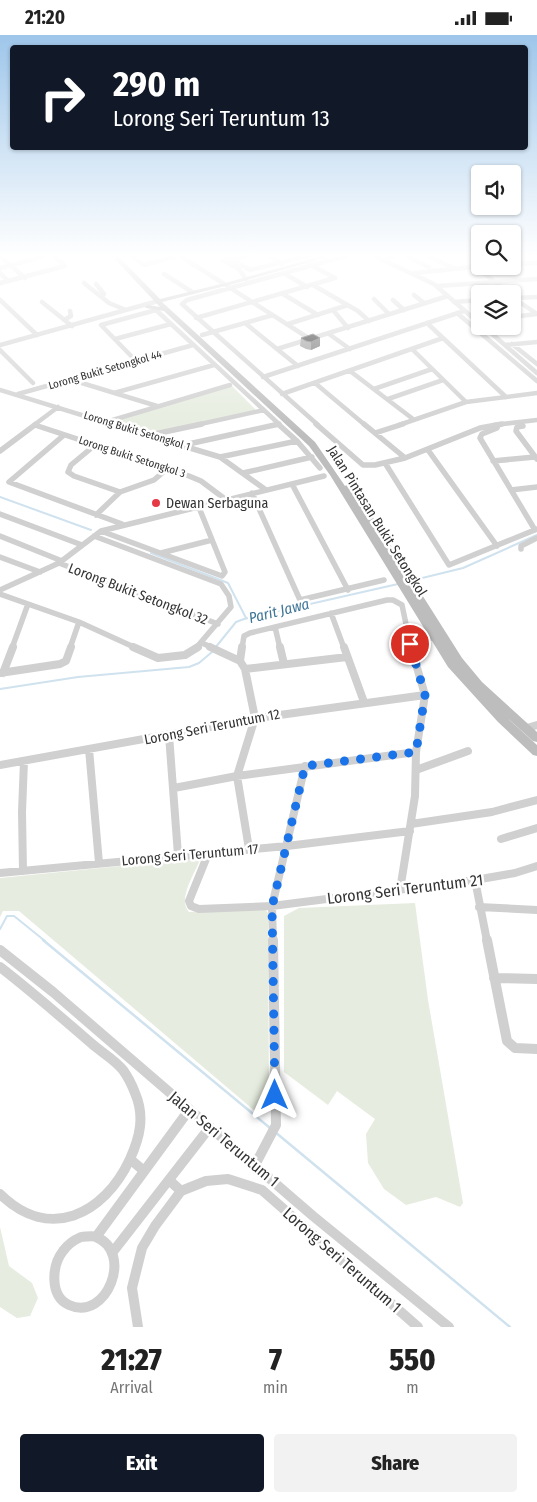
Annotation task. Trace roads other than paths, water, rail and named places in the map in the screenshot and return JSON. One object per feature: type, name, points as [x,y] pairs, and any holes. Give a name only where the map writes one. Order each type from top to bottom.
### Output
[{"type":"main road","name":"Jalan Pintasan Bukit Setongkol","points":[[175,315],[238,383],[307,439],[323,458],[404,582],[464,667],[478,685],[527,728],[536,744]]},
{"type":"main road","name":"Jalan Pintasan Bukit Setongkol","points":[[181,315],[208,334],[317,443],[340,473],[451,664],[478,695],[536,744]]},
{"type":"street","points":[[17,315],[34,331],[52,331],[114,315]]},
{"type":"street","points":[[58,315],[72,326]]},
{"type":"street","points":[[64,321],[71,315]]},
{"type":"street","points":[[124,315],[103,323],[102,326],[136,361]]},
{"type":"street","points":[[162,315],[214,365],[238,383],[297,441],[320,468]]},
{"type":"street","points":[[193,315],[208,334],[263,377],[363,465],[374,466],[428,450],[476,429],[537,420]]},
{"type":"street","points":[[196,318],[205,315]]},
{"type":"street","points":[[208,334],[272,315]]},
{"type":"street","points":[[273,315],[310,339]]},
{"type":"street","points":[[288,324],[317,315]]},
{"type":"street","points":[[337,315],[348,328]]},
{"type":"street","points":[[363,315],[369,321]]},
{"type":"street","points":[[278,349],[385,315]]},
{"type":"street","points":[[263,377],[450,315]]},
{"type":"street","points":[[460,315],[537,381]]},
{"type":"street","points":[[245,323],[298,366]]},
{"type":"street","points":[[427,323],[506,397]]},
{"type":"street","points":[[115,339],[171,324]]},
{"type":"street","points":[[0,339],[2,345],[27,338],[34,331],[52,331]]},
{"type":"street","points":[[329,334],[350,349]]},
{"type":"street","points":[[493,335],[536,372]]},
{"type":"street","points":[[282,394],[444,338]]},
{"type":"street","points":[[505,345],[537,342]]},
{"type":"street","points":[[512,344],[537,365]]},
{"type":"street","name":"Lorong Bukit Setongkol 44","points":[[16,395],[193,345]]},
{"type":"street","points":[[0,350],[33,383]]},
{"type":"street","points":[[413,350],[466,402]]},
{"type":"street","points":[[114,393],[214,365]]},
{"type":"street","points":[[374,389],[432,369]]},
{"type":"street","points":[[350,371],[413,419]]},
{"type":"street","points":[[71,380],[158,406]]},
{"type":"street","points":[[388,399],[443,380]]},
{"type":"street","points":[[106,422],[238,383]]},
{"type":"street","points":[[315,383],[404,457]]},
{"type":"street","name":"Lorong Bukit Setongkol 1","points":[[0,389],[220,457],[266,490]]},
{"type":"street","points":[[375,433],[466,402],[537,393]]},
{"type":"street","points":[[0,451],[58,407]]},
{"type":"street","points":[[148,435],[264,410]]},
{"type":"street","points":[[182,445],[279,424]]},
{"type":"street","points":[[536,458],[515,428],[537,424]]},
{"type":"street","name":"Lorong Bukit Setongkol 3","points":[[35,425],[168,468],[200,481],[225,499]]},
{"type":"street","points":[[385,463],[449,565],[536,530],[480,438],[482,435],[497,428],[498,425]]},
{"type":"street","points":[[64,435],[9,482],[122,524]]},
{"type":"street","points":[[220,457],[297,441]]},
{"type":"street","points":[[95,445],[71,465],[68,472],[74,476],[120,492]]},
{"type":"street","points":[[428,450],[477,521],[497,546]]},
{"type":"street","points":[[243,473],[312,457]]},
{"type":"street","points":[[493,461],[536,458]]},
{"type":"street","points":[[96,515],[120,492],[154,480],[168,468]]},
{"type":"street","points":[[0,590],[61,562],[101,531],[122,524],[324,475]]},
{"type":"street","points":[[292,484],[348,590]]},
{"type":"street","points":[[510,490],[537,487]]},
{"type":"street","points":[[252,493],[300,600],[307,600],[384,580]]},
{"type":"street","points":[[101,531],[222,576],[225,572],[198,505]]},
{"type":"street","points":[[0,514],[82,545]]},
{"type":"street","points":[[0,594],[79,622],[158,658],[185,655],[202,643],[231,607],[229,596],[220,584],[94,535]]},
{"type":"street","name":"Lorong Bukit Setongkol 32","points":[[0,537],[218,624]]},
{"type":"street","points":[[521,549],[525,543],[537,538]]},
{"type":"street","points":[[160,553],[212,541]]},
{"type":"street","points":[[0,557],[40,572]]},
{"type":"street","points":[[240,661],[244,636],[387,600],[393,600],[402,605],[410,644],[425,695],[416,752],[410,828],[400,890]]},
{"type":"street","points":[[1,673],[28,604]]},
{"type":"street","points":[[332,613],[364,702]]},
{"type":"street","points":[[1,673],[60,664],[66,661],[79,622]]},
{"type":"street","points":[[275,627],[284,664]]},
{"type":"street","points":[[410,644],[434,637]]},
{"type":"street","points":[[202,643],[223,651],[240,661],[245,669],[255,718],[237,775],[249,849]]},
{"type":"street","points":[[245,669],[347,657]]},
{"type":"street","name":"Lorong Seri Teruntum 12","points":[[0,765],[255,718],[425,695]]},
{"type":"street","points":[[527,728],[537,725]]},
{"type":"street","points":[[170,735],[178,855]]},
{"type":"street","points":[[89,749],[99,863]]},
{"type":"street","points":[[416,770],[468,751]]},
{"type":"street","points":[[174,788],[237,775],[416,752]]},
{"type":"street","points":[[23,871],[22,812],[24,761]]},
{"type":"street","points":[[255,1165],[274,1130],[272,907],[305,766]]},
{"type":"street","name":"Lorong Seri Teruntum 17","points":[[0,873],[287,846],[410,828],[492,812],[537,800]]},
{"type":"street","points":[[501,839],[537,828]]},
{"type":"street","name":"Lorong Seri Teruntum 21","points":[[208,853],[189,901],[191,906],[199,909],[272,907],[475,881],[515,873],[537,866]]},
{"type":"street","points":[[475,881],[507,1041],[515,1048],[537,1049]]},
{"type":"street","points":[[479,907],[537,910]]},
{"type":"street","name":"Jalan Seri Teruntum 1","points":[[0,950],[27,970],[313,1216],[449,1327]]},
{"type":"street","points":[[0,967],[125,1073],[140,1103],[141,1125],[130,1159],[115,1185],[94,1205],[64,1219],[34,1219],[9,1206],[0,1195]]},
{"type":"street","points":[[494,978],[537,979]]},
{"type":"street","points":[[96,1237],[189,1110]]},
{"type":"street","points":[[112,1253],[210,1127]]},
{"type":"street","points":[[130,1159],[144,1171]]},
{"type":"street","name":"Lorong Seri Teruntum 1","points":[[181,1191],[206,1181],[228,1179],[262,1190],[418,1327]]},
{"type":"street","points":[[138,1327],[132,1288],[142,1248],[155,1226],[181,1191],[169,1180]]},
{"type":"street","points":[[81,1237],[96,1237],[106,1243],[112,1253],[115,1270],[110,1288],[98,1302],[83,1309],[68,1305],[58,1294],[54,1277],[57,1259],[67,1245],[81,1237]]},
{"type":"waterway","points":[[0,497],[91,530]]},
{"type":"waterway","name":"Parit Jawa","points":[[410,581],[463,568],[537,535]]},
{"type":"waterway","points":[[151,553],[228,583],[246,618]]},
{"type":"waterway","name":"Parit Jawa","points":[[215,648],[236,622],[244,619],[398,584]]},
{"type":"waterway","name":"Parit Jawa","points":[[0,689],[78,677],[189,667],[199,663],[212,652]]},
{"type":"waterway","points":[[0,929],[7,916],[14,916],[45,941]]},
{"type":"waterway","points":[[43,940],[270,1128]]},
{"type":"waterway","points":[[275,1132],[510,1327]]},
{"type":"place","name":"Dewan Serbaguna","points":[[156,503]]}]
